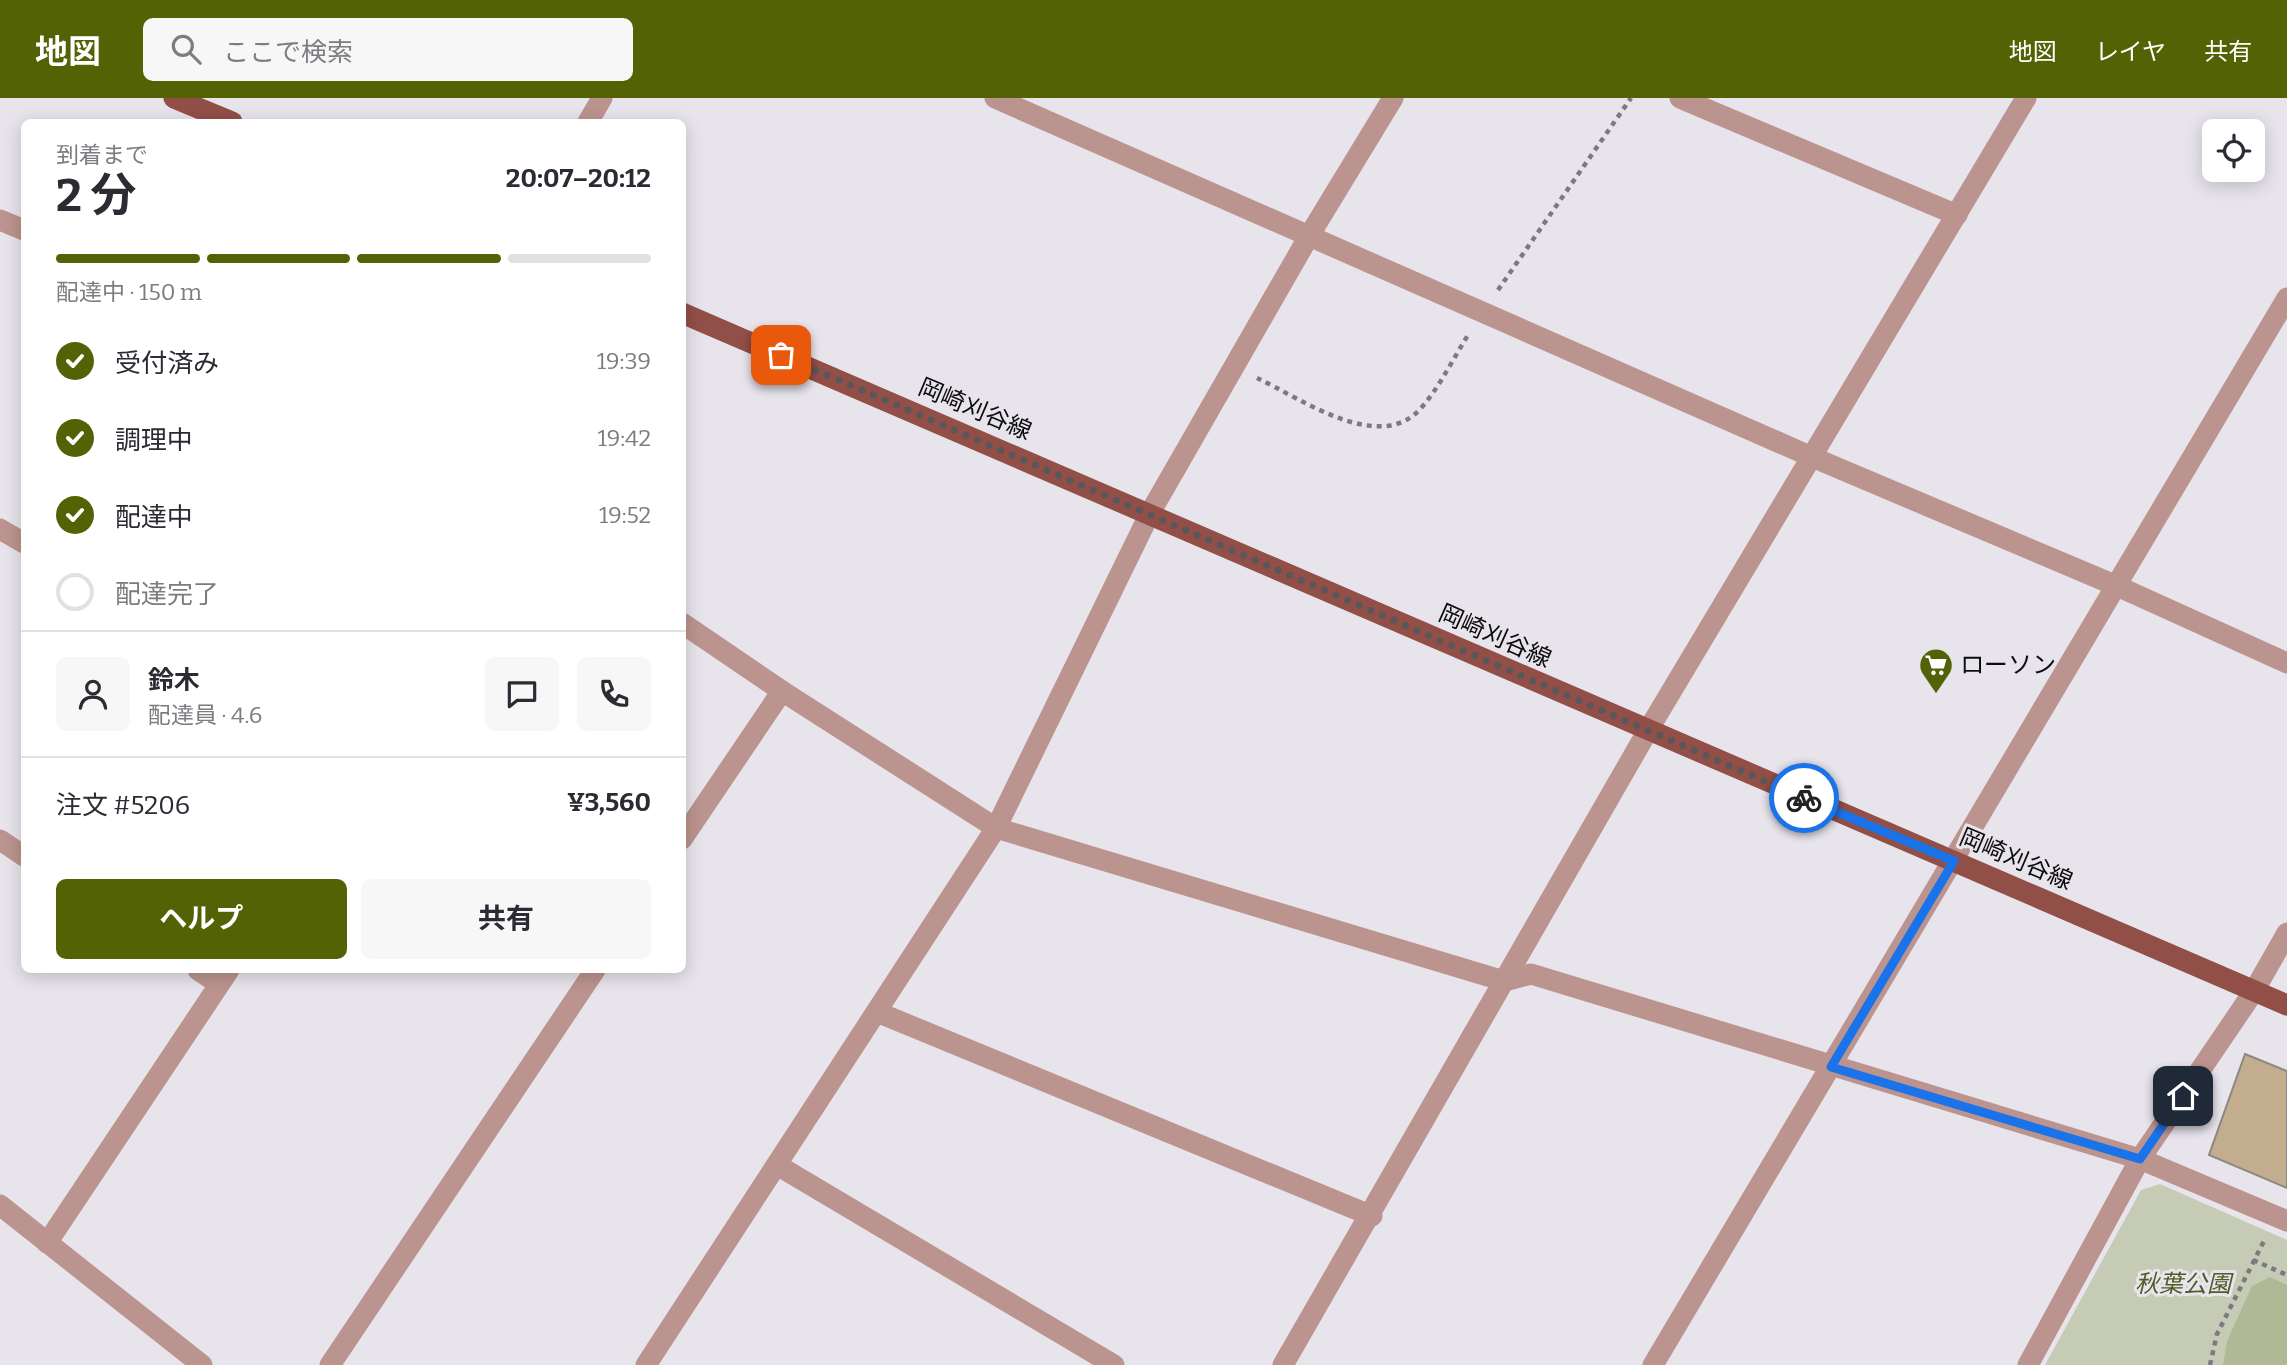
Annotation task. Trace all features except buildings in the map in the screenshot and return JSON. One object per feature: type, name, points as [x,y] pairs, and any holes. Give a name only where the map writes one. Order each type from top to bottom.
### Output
[{"type":"main road","points":[[174,98],[225,119]]},
{"type":"main road","name":"岡崎刈谷線","points":[[686,315],[1150,513],[1647,732],[2287,1005]]},
{"type":"street","points":[[590,119],[601,98]]},
{"type":"street","points":[[995,98],[1812,457],[2118,586],[2287,663]]},
{"type":"street","points":[[646,1365],[996,828],[1150,513],[1309,236],[1394,98]]},
{"type":"street","points":[[1680,98],[1957,215]]},
{"type":"street","points":[[1283,1365],[1372,1216],[1647,732],[2026,98]]},
{"type":"street","points":[[0,220],[21,229]]},
{"type":"street","points":[[1653,1365],[2287,298]]},
{"type":"street","points":[[0,529],[21,541]]},
{"type":"street","points":[[686,626],[782,691],[996,828],[1504,981],[1531,974],[2140,1159],[2282,1219]]},
{"type":"street","points":[[686,833],[782,691]]},
{"type":"street","points":[[0,840],[21,854]]},
{"type":"street","points":[[2028,1365],[2140,1159],[2254,991],[2287,933]]},
{"type":"street","points":[[330,1365],[593,973]]},
{"type":"street","points":[[47,1243],[224,977]]},
{"type":"street","points":[[877,1012],[1372,1216]]},
{"type":"street","points":[[777,1165],[1114,1365]]},
{"type":"street","points":[[0,1205],[202,1365]]},
{"type":"path","points":[[1235,368],[1358,426],[1382,428],[1402,424],[1422,408],[1483,312],[1631,98]]},
{"type":"path","points":[[2210,1365],[2217,1334],[2253,1260],[2282,1219]]},
{"type":"path","points":[[2253,1260],[2287,1275]]},
{"type":"green space","name":"秋葉公園","points":[[2160,1184],[2287,1240],[2287,1365],[2045,1365],[2141,1190]]},
{"type":"green space","points":[[2270,1277],[2287,1285],[2287,1365],[2223,1365],[2227,1341],[2252,1286]]},
{"type":"way so far","points":[[781,355],[1804,798]]},
{"type":"place","name":"ローソン","points":[[1936,695]]},
{"type":"route","points":[[1804,798],[1954,861],[1831,1067],[2140,1159],[2183,1096]]}]
